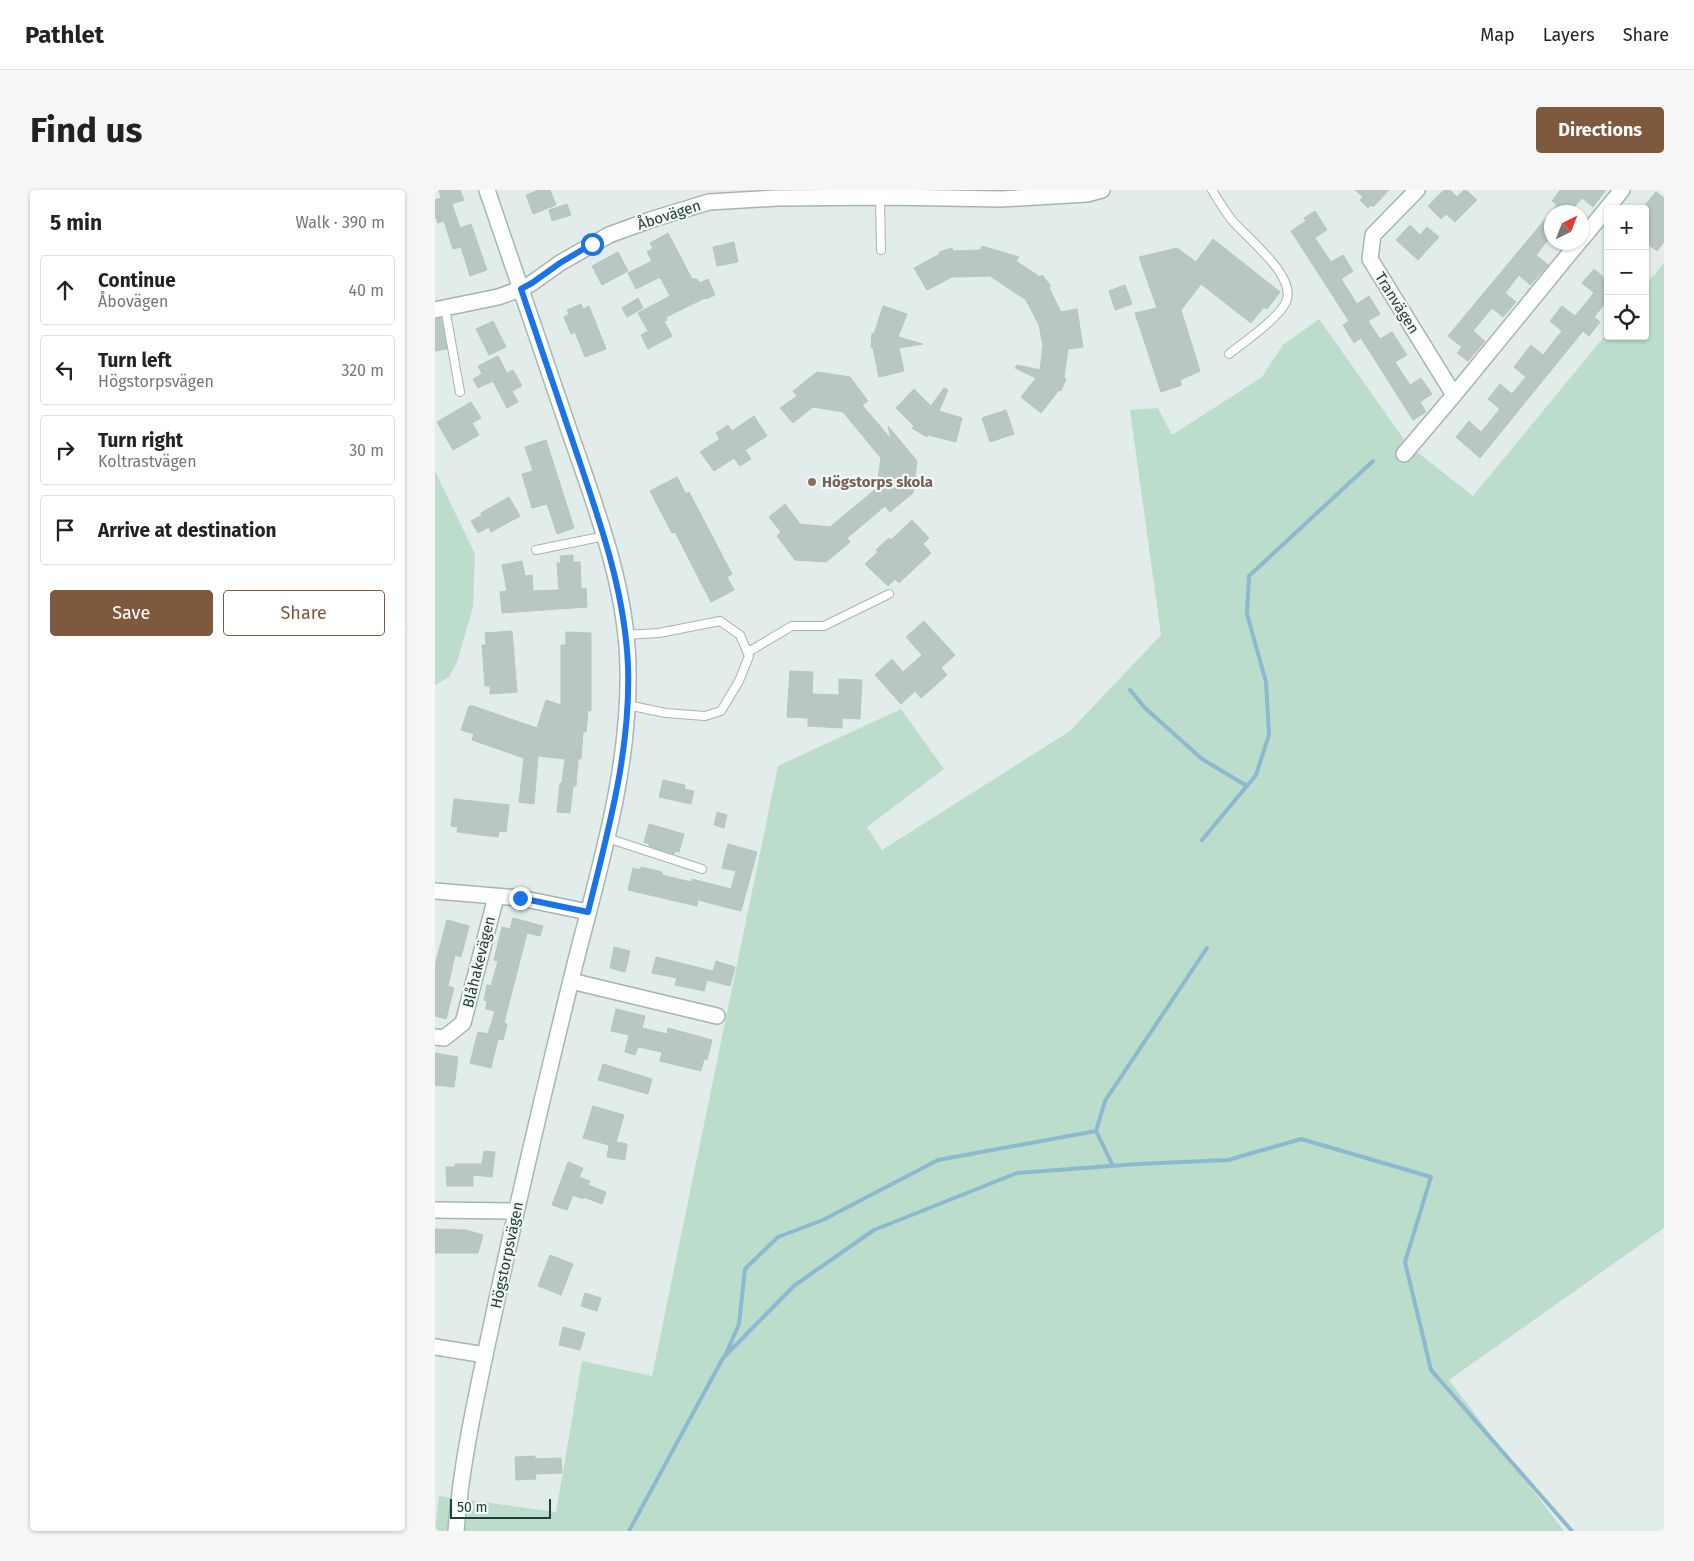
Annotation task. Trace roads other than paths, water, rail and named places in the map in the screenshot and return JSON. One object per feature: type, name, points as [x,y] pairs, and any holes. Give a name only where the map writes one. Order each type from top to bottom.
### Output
[{"type":"street","name":"Högstorpsvägen","points":[[455,1531],[467,1441],[479,1379],[571,981],[621,775],[627,705],[628,666],[621,602],[605,536],[487,190]]},
{"type":"street","name":"Åbovägen","points":[[440,309],[499,298],[521,289],[560,263],[609,235],[707,196],[777,198],[885,194],[1001,199],[1087,194],[1102,190]]},
{"type":"street","name":"Tranvägen","points":[[1417,190],[1373,235],[1370,260],[1454,395]]},
{"type":"street","points":[[1589,230],[1622,190]]},
{"type":"street","points":[[1404,454],[1573,250]]},
{"type":"street","points":[[435,891],[520,898],[588,912]]},
{"type":"street","name":"Blåhakevägen","points":[[435,1037],[444,1038],[463,1023],[496,897]]},
{"type":"street","points":[[571,981],[717,1016]]},
{"type":"street","points":[[435,1210],[517,1211]]},
{"type":"street","points":[[435,1347],[485,1355]]},
{"type":"lane","points":[[1212,190],[1231,220],[1278,269],[1286,285],[1286,302],[1274,317],[1229,354]]},
{"type":"lane","points":[[881,250],[885,194]]},
{"type":"lane","points":[[440,309],[460,392]]},
{"type":"lane","points":[[536,550],[605,536]]},
{"type":"lane","points":[[747,652],[792,626],[823,626],[889,594]]},
{"type":"lane","points":[[625,635],[659,633],[720,621],[740,634],[749,656],[739,681],[721,711],[705,716],[666,713],[627,705]]},
{"type":"lane","points":[[607,838],[702,869]]},
{"type":"waterway","points":[[1202,840],[1256,775],[1269,735],[1266,682],[1247,614],[1249,576],[1373,461]]},
{"type":"waterway","points":[[1130,690],[1145,708],[1202,759],[1247,786]]},
{"type":"waterway","points":[[1113,1166],[1096,1131],[1105,1101],[1207,948]]},
{"type":"waterway","points":[[725,1356],[739,1324],[745,1269],[778,1237],[823,1220],[938,1160],[1096,1131]]},
{"type":"waterway","points":[[629,1531],[723,1358],[795,1285],[874,1230],[1017,1173],[1138,1164],[1228,1160],[1301,1139],[1431,1177],[1405,1262],[1431,1370],[1572,1531]]},
{"type":"place","name":"Högstorps skola","points":[[812,482]]}]
